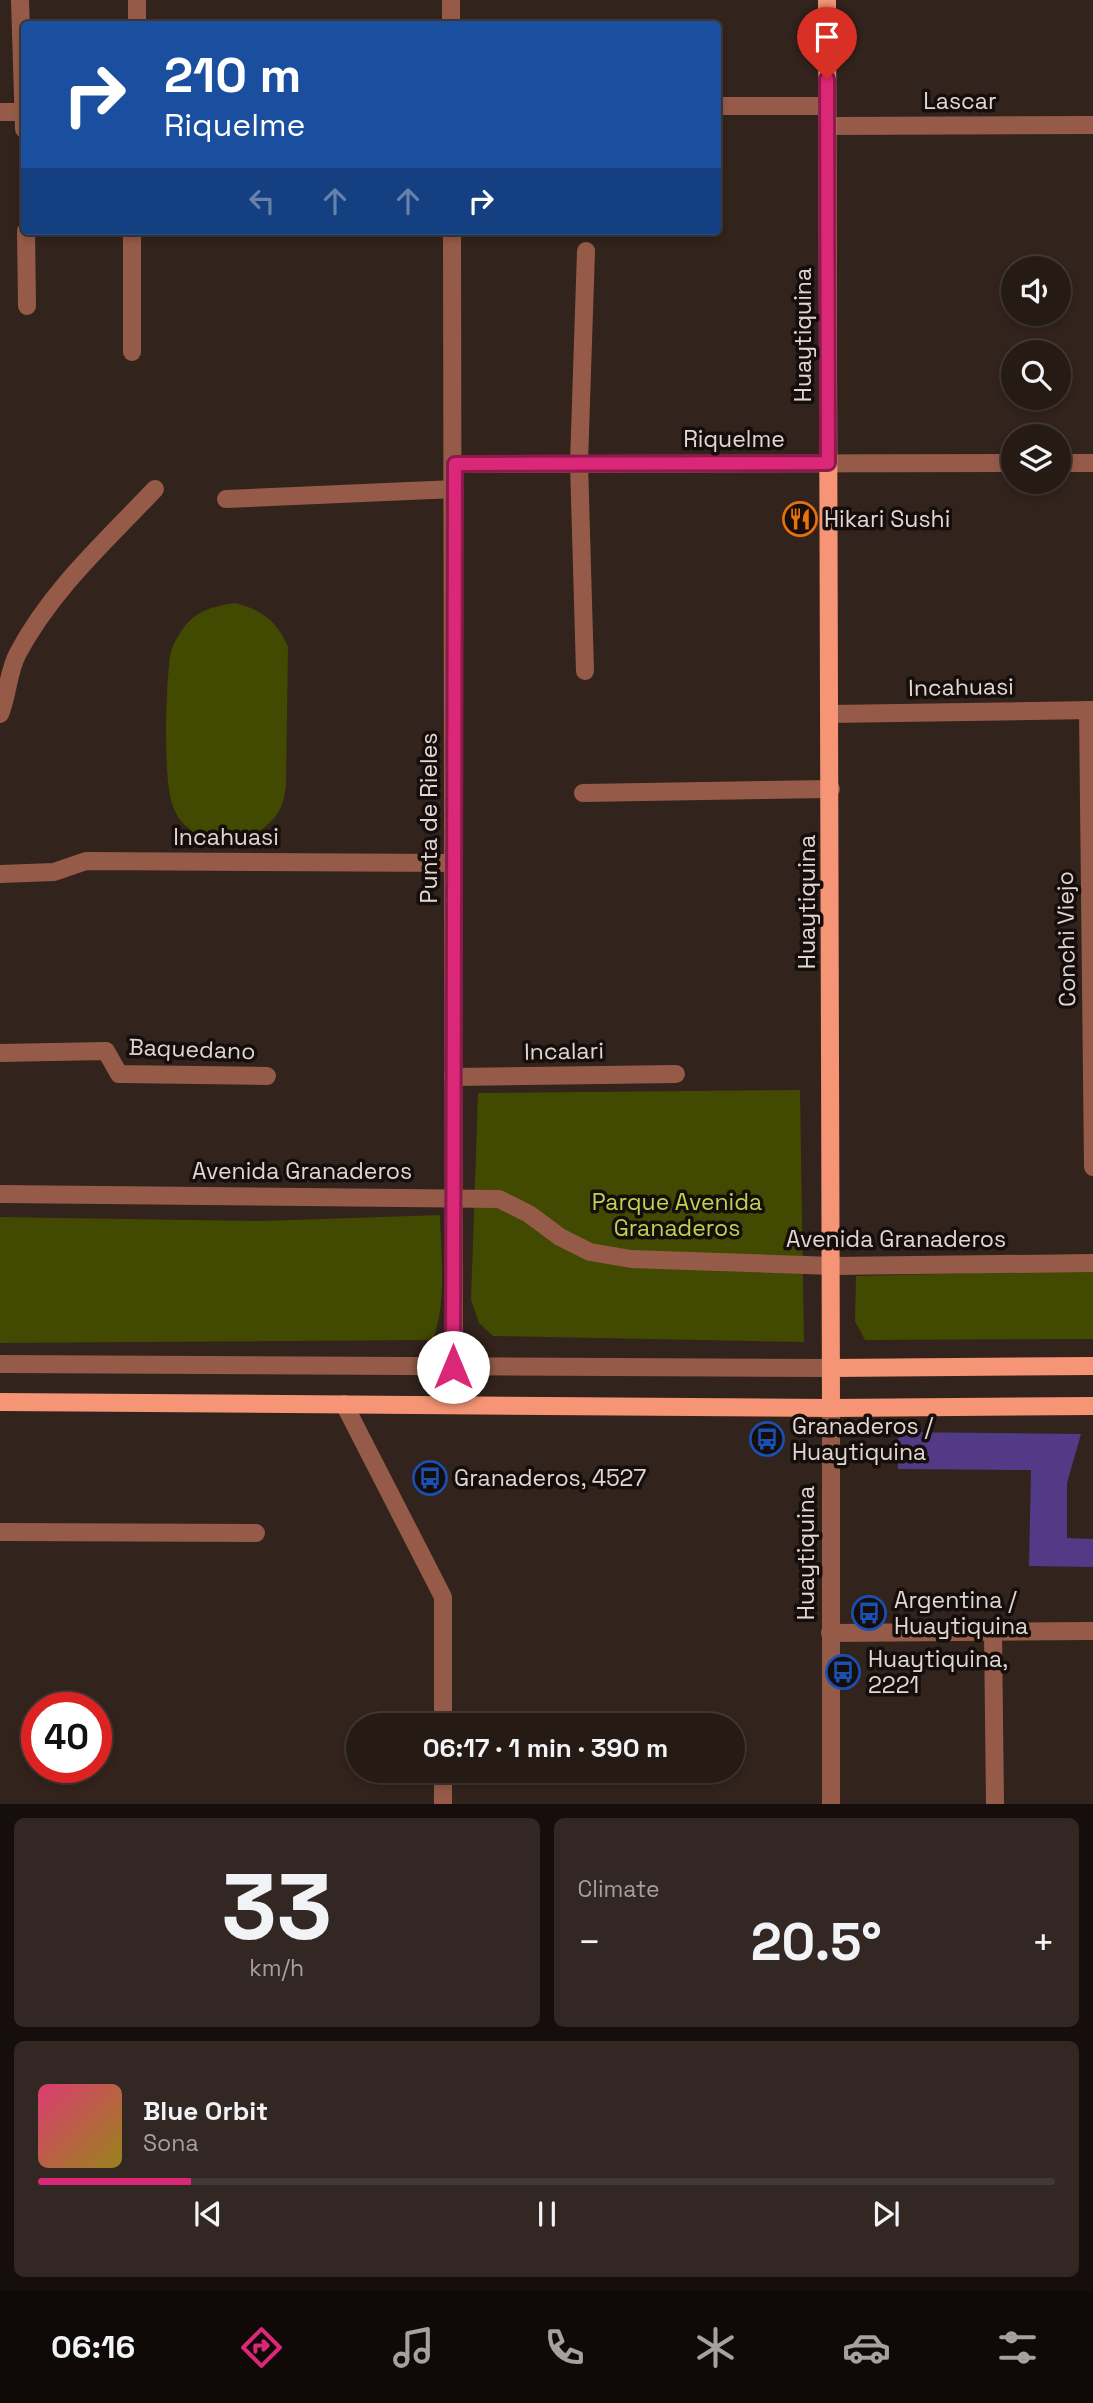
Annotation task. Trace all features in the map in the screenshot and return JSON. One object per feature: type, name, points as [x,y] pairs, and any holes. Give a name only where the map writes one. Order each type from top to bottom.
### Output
[{"type":"main road","name":"Huaytiquina","points":[[827,0],[833,1266],[831,1408]]},
{"type":"main road","points":[[831,1368],[1093,1366]]},
{"type":"main road","points":[[0,1402],[831,1408],[1093,1406]]},
{"type":"street","points":[[20,0],[21,28]]},
{"type":"street","points":[[137,0],[137,21]]},
{"type":"street","points":[[451,0],[451,21]]},
{"type":"street","points":[[721,106],[827,106]]},
{"type":"street","points":[[0,113],[21,112]]},
{"type":"street","name":"Lascar","points":[[827,126],[1093,125]]},
{"type":"street","points":[[26,235],[27,306]]},
{"type":"street","points":[[132,235],[132,352]]},
{"type":"street","name":"Punta de Rieles","points":[[452,235],[455,464],[454,1405]]},
{"type":"street","points":[[585,671],[579,463],[586,251]]},
{"type":"street","name":"Riquelme","points":[[455,464],[1001,463]]},
{"type":"street","points":[[1071,463],[1093,463]]},
{"type":"street","points":[[0,714],[8,696],[16,656],[52,597],[155,489]]},
{"type":"street","points":[[226,499],[455,489]]},
{"type":"street","name":"Incahuasi","points":[[830,714],[1090,710]]},
{"type":"street","name":"Conchi Viejo","points":[[1090,710],[1093,1167]]},
{"type":"street","points":[[583,793],[831,789]]},
{"type":"street","name":"Incahuasi","points":[[0,874],[54,872],[86,861],[453,863]]},
{"type":"street","name":"Baquedano","points":[[0,1053],[106,1051],[119,1073],[267,1076]]},
{"type":"street","name":"Incalari","points":[[453,1077],[676,1074]]},
{"type":"street","name":"Avenida Granaderos","points":[[0,1194],[453,1196],[499,1199],[529,1214],[560,1237],[590,1252],[631,1259],[833,1266],[1093,1263]]},
{"type":"street","points":[[0,1364],[831,1368]]},
{"type":"street","points":[[344,1404],[443,1597],[443,1713]]},
{"type":"street","name":"Huaytiquina","points":[[831,1408],[831,1804]]},
{"type":"street","points":[[0,1532],[256,1533]]},
{"type":"street","points":[[830,1633],[1093,1631]]},
{"type":"street","points":[[993,1632],[995,1804]]},
{"type":"street","points":[[443,1783],[443,1804]]},
{"type":"green space","points":[[235,603],[254,609],[268,618],[279,630],[288,647],[286,786],[282,805],[272,821],[244,838],[228,841],[196,834],[184,824],[174,809],[166,758],[166,712],[170,656],[180,633],[189,621],[201,613]]},
{"type":"green space","name":"Parque Avenida Granaderos","points":[[800,1090],[804,1342],[493,1336],[479,1323],[471,1300],[478,1093]]},
{"type":"green space","points":[[440,1215],[442,1294],[433,1340],[0,1343],[0,1217],[262,1221]]},
{"type":"green space","points":[[1093,1270],[1093,1339],[865,1340],[855,1321],[856,1276]]},
{"type":"building","points":[[898,1432],[1081,1434],[1067,1483],[1067,1538],[1093,1539],[1093,1567],[1029,1566],[1031,1470],[898,1469]]},
{"type":"place","name":"Hikari Sushi","points":[[800,519]]},
{"type":"place","name":"Granaderos / Huaytiquina","points":[[767,1439]]},
{"type":"place","name":"Granaderos, 4527","points":[[430,1478]]},
{"type":"place","name":"Argentina / Huaytiquina","points":[[869,1613]]},
{"type":"place","name":"Huaytiquina, 2221","points":[[843,1672]]},
{"type":"route","points":[[453,1367],[455,464],[828,463],[827,79]]}]
